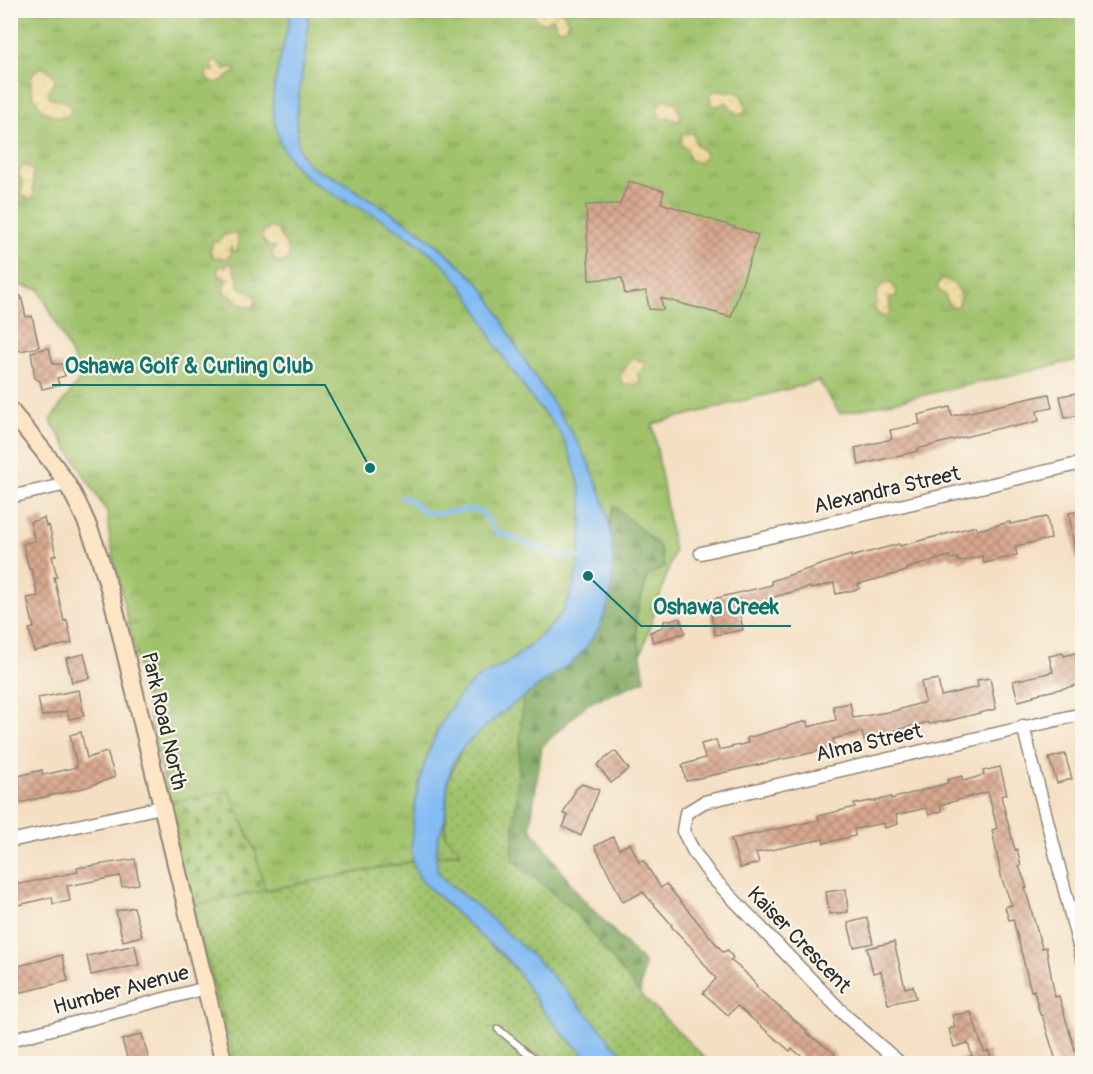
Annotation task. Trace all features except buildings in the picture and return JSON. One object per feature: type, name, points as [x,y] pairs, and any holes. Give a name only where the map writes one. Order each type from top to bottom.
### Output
[{"type":"main road","name":"Park Road North","points":[[10,410],[67,484],[93,535],[101,558],[224,1064]]},
{"type":"street","name":"Alexandra Street","points":[[701,553],[1083,463]]},
{"type":"street","points":[[10,497],[67,484]]},
{"type":"street","name":"Alma Street","points":[[683,831],[686,813],[704,802],[1023,726],[1083,714]]},
{"type":"street","points":[[1023,726],[1083,958]]},
{"type":"street","points":[[10,841],[161,807]]},
{"type":"street","name":"Kaiser Crescent","points":[[683,831],[711,876],[847,1017],[901,1064]]},
{"type":"street","name":"Humber Avenue","points":[[10,1040],[206,988]]},
{"type":"lane","points":[[498,1029],[541,1064]]},
{"type":"green space","points":[[10,11],[1082,11],[1082,359],[840,414],[819,381],[653,424],[674,552],[642,651],[546,735],[495,845],[192,905],[110,542],[107,512],[50,420],[82,376],[39,289],[11,284]]},
{"type":"green space","points":[[614,506],[658,545],[665,567],[648,575],[635,620],[645,680],[587,704],[542,746],[530,827],[579,895],[644,963],[640,994],[502,893],[445,835],[448,780],[586,608]]},
{"type":"green space","points":[[524,681],[512,859],[573,910],[640,994],[710,1063],[236,1063],[192,905],[461,852],[445,835],[448,780],[482,704]]},
{"type":"green space","points":[[229,791],[256,852],[305,1063],[223,1063],[157,804]]},
{"type":"sand","points":[[536,11],[562,11],[568,21],[567,26],[561,30],[557,28],[553,18],[544,23],[539,22],[534,16]]},
{"type":"sand","points":[[215,61],[225,69],[234,67],[236,72],[219,82],[212,82],[205,74],[207,71],[215,71],[211,65]]},
{"type":"sand","points":[[42,67],[54,76],[55,81],[48,91],[49,97],[68,102],[72,109],[69,115],[59,117],[51,115],[37,103],[31,87],[31,79]]},
{"type":"sand","points":[[717,90],[740,93],[746,106],[744,113],[737,115],[726,102],[717,107],[713,105],[710,98],[711,93]]},
{"type":"sand","points":[[665,100],[675,102],[681,116],[679,121],[661,119],[659,116],[657,108]]},
{"type":"sand","points":[[693,133],[697,146],[703,150],[705,156],[700,163],[690,160],[687,150],[681,144],[682,135]]},
{"type":"sand","points":[[23,166],[31,167],[32,170],[35,195],[32,199],[27,199],[21,194],[23,183],[18,175]]},
{"type":"sand","points":[[272,227],[278,230],[288,249],[287,261],[277,263],[272,255],[275,247],[267,246],[262,238],[263,231]]},
{"type":"sand","points":[[233,233],[238,235],[238,251],[233,251],[231,247],[228,258],[214,258],[210,252],[212,243],[220,240],[223,235]]},
{"type":"sand","points":[[229,263],[234,265],[238,286],[255,295],[256,303],[253,307],[239,304],[237,300],[224,292],[224,283],[229,280],[218,273],[219,266],[226,267]]},
{"type":"sand","points":[[943,280],[952,283],[958,289],[960,302],[958,307],[950,307],[945,295],[937,289],[939,282]]},
{"type":"sand","points":[[884,283],[890,283],[896,289],[897,294],[889,297],[890,312],[884,317],[875,310],[877,291]]},
{"type":"sand","points":[[634,357],[644,363],[644,369],[637,374],[641,380],[634,385],[622,384],[620,377]]},
{"type":"water","points":[[291,11],[308,11],[297,124],[297,141],[302,156],[313,168],[350,187],[402,219],[445,252],[479,283],[579,446],[602,498],[610,526],[613,567],[610,595],[597,631],[575,660],[493,720],[464,746],[453,761],[448,780],[445,820],[438,838],[436,857],[438,873],[541,964],[603,1031],[611,1043],[635,1063],[595,1063],[585,1055],[551,1021],[505,958],[420,879],[414,864],[412,832],[414,808],[426,759],[435,735],[461,694],[477,679],[512,660],[528,647],[545,632],[563,610],[576,576],[582,523],[581,492],[568,448],[560,433],[532,399],[493,341],[476,308],[452,274],[431,253],[396,228],[310,180],[288,156],[280,141],[273,107],[276,75]]},
{"type":"waterway","points":[[401,497],[410,500],[424,512],[434,514],[470,509],[482,512],[496,532],[564,556],[581,558]]},
{"type":"place","name":"Oshawa Golf & Curling Club","points":[[370,468]]},
{"type":"place","name":"Oshawa Creek","points":[[588,576]]}]
